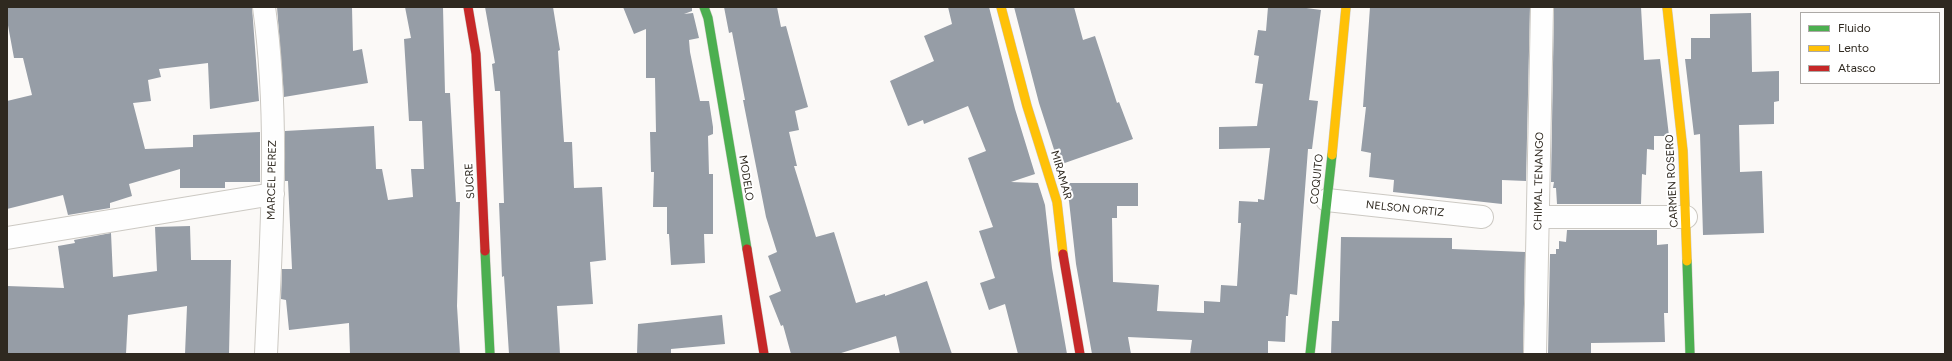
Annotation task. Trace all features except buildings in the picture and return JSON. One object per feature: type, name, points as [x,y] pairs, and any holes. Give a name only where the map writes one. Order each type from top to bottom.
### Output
[{"type":"street","name":"MARCEL PEREZ","points":[[264,7],[272,110],[273,194],[266,354]]},
{"type":"street","name":"SUCRE","points":[[468,7],[476,54],[490,354]]},
{"type":"street","name":"MODELO","points":[[704,7],[708,18],[764,354]]},
{"type":"street","name":"MIRAMAR","points":[[1001,7],[1027,106],[1057,202],[1064,266],[1080,354]]},
{"type":"street","name":"COQUITO","points":[[1310,354],[1346,7]]},
{"type":"street","name":"CHIMAL TENANGO","points":[[1535,354],[1542,7]]},
{"type":"street","name":"CARMEN ROSERO","points":[[1667,7],[1683,151],[1690,354]]},
{"type":"street","points":[[7,238],[273,194]]},
{"type":"street","name":"NELSON ORTIZ","points":[[1327,200],[1482,217]]},
{"type":"street","points":[[1538,217],[1686,216]]},
{"type":"traffic: fast","points":[[704,7],[708,18],[747,249]]},
{"type":"traffic: fast","points":[[1310,354],[1332,155]]},
{"type":"traffic: fast","points":[[485,251],[490,354]]},
{"type":"traffic: fast","points":[[1687,261],[1690,354]]},
{"type":"traffic: slow","points":[[1001,7],[1027,106],[1057,202],[1063,254]]},
{"type":"traffic: slow","points":[[1332,155],[1346,7]]},
{"type":"traffic: slow","points":[[1667,7],[1683,151],[1687,261]]},
{"type":"traffic: jam","points":[[468,7],[476,54],[485,251]]},
{"type":"traffic: jam","points":[[747,249],[764,354]]},
{"type":"traffic: jam","points":[[1063,254],[1080,354]]}]
